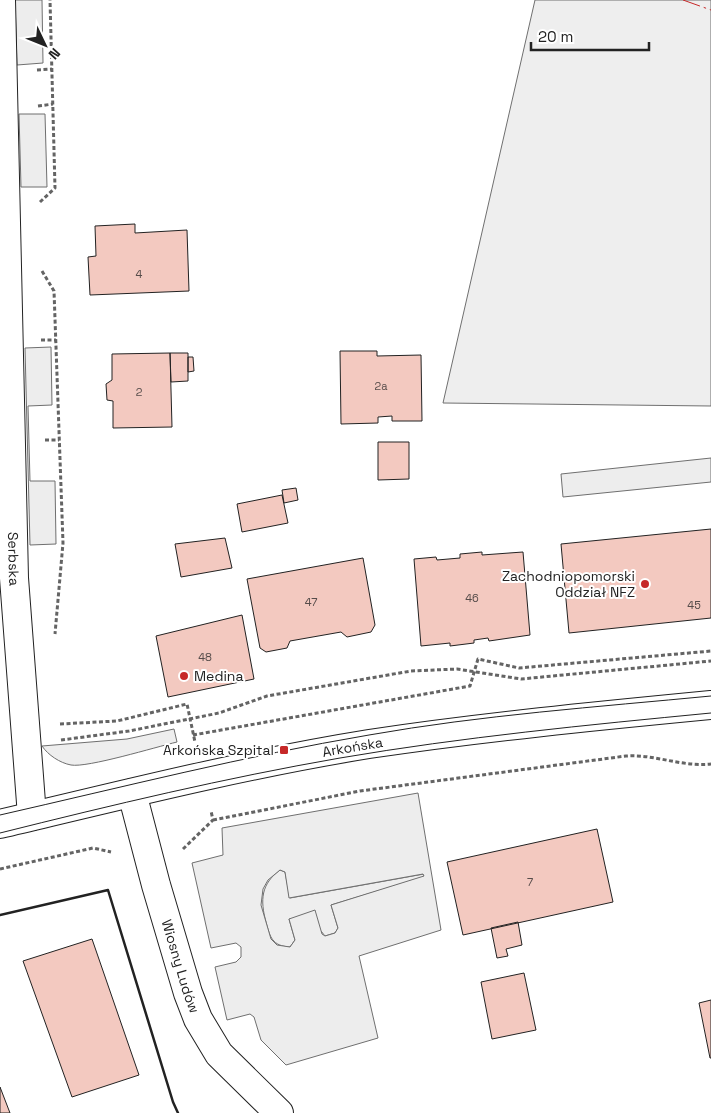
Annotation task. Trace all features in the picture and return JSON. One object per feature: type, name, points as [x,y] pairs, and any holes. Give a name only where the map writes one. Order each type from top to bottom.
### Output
[{"type":"street","name":"Serbska","points":[[1,0],[14,578],[32,816]]},
{"type":"street","name":"Arkońska","points":[[0,824],[245,768],[378,743],[508,725],[711,705]]},
{"type":"street","name":"Wiosny Ludów","points":[[132,793],[156,885],[188,993],[198,1019],[219,1054],[279,1113]]},
{"type":"path","points":[[38,204],[55,188],[50,0]]},
{"type":"path","points":[[41,268],[54,292],[56,340],[63,543],[54,642]]},
{"type":"path","points":[[193,734],[470,686],[478,659],[519,668],[711,651]]},
{"type":"path","points":[[57,740],[129,731],[219,713],[266,696],[411,671],[457,669],[520,680],[711,661]]},
{"type":"path","points":[[55,724],[117,721],[186,704],[195,742]]},
{"type":"path","points":[[182,851],[213,820],[360,791],[636,755],[690,766],[711,764]]},
{"type":"path","points":[[211,811],[213,820]]},
{"type":"path","points":[[0,869],[93,848],[108,850],[114,854]]},
{"type":"shaded area","points":[[15,0],[42,0],[43,63],[17,65]]},
{"type":"shaded area","points":[[535,0],[711,0],[711,406],[443,403]]},
{"type":"shaded area","points":[[19,114],[45,114],[47,187],[21,187]]},
{"type":"shaded area","points":[[51,347],[52,405],[28,406],[30,481],[55,481],[56,544],[30,545],[25,348]]},
{"type":"shaded area","points":[[711,458],[711,482],[563,497],[561,474]]},
{"type":"shaded area","points":[[174,729],[177,742],[79,765],[67,764],[59,760],[42,746],[127,739]]},
{"type":"shaded area","points":[[418,793],[441,930],[359,956],[378,1038],[286,1065],[261,1040],[254,1017],[250,1014],[227,1020],[215,967],[236,962],[241,957],[241,947],[236,943],[211,948],[192,863],[223,855],[222,828]],"holes":[[[280,870],[285,872],[289,898],[423,874],[424,876],[331,905],[338,928],[335,933],[325,936],[322,934],[315,910],[289,919],[295,940],[290,947],[277,945],[271,939],[261,905],[263,889],[268,880]]]},
{"type":"shaded area","points":[[280,870],[285,872],[290,898],[424,874],[424,877],[331,905],[338,928],[335,933],[325,936],[321,931],[289,919],[295,940],[290,947],[279,945],[273,940],[267,927],[263,907],[266,887]]},
{"type":"building","points":[[135,224],[135,233],[187,230],[189,291],[90,295],[88,257],[96,256],[95,226]]},
{"type":"building","points":[[340,351],[377,351],[377,356],[421,355],[422,421],[392,421],[392,416],[378,417],[378,423],[341,424]]},
{"type":"building","points":[[170,353],[172,427],[113,428],[113,401],[107,400],[106,384],[112,380],[112,354]]},
{"type":"building","points":[[170,353],[188,353],[188,381],[171,382]]},
{"type":"building","points":[[188,357],[193,357],[194,371],[188,372]]},
{"type":"building","points":[[378,442],[409,442],[409,479],[378,480]]},
{"type":"building","points":[[296,488],[298,500],[284,503],[282,490]]},
{"type":"building","points":[[282,495],[288,523],[242,532],[237,504]]},
{"type":"building","points":[[711,529],[711,618],[569,633],[561,544]]},
{"type":"building","points":[[225,538],[232,568],[181,577],[175,544]]},
{"type":"building","points":[[482,552],[482,555],[523,552],[530,635],[489,641],[488,638],[474,640],[474,643],[450,646],[450,643],[421,646],[414,559],[436,557],[437,560],[460,558],[460,554]]},
{"type":"building","points":[[363,558],[375,625],[371,632],[347,637],[341,632],[290,641],[287,648],[266,652],[260,648],[247,579]]},
{"type":"building","points":[[242,615],[254,679],[168,697],[156,636]]},
{"type":"building","points":[[597,829],[613,902],[463,935],[447,862]]},
{"type":"building","points":[[518,922],[522,945],[506,949],[508,956],[497,958],[491,928]]},
{"type":"building","points":[[92,939],[139,1075],[72,1097],[23,961]]},
{"type":"building","points":[[524,973],[536,1030],[492,1039],[481,982]]},
{"type":"building","points":[[711,1000],[711,1058],[710,1058],[699,1003]]},
{"type":"building","points":[[0,1087],[10,1113],[0,1113]]},
{"type":"tram line","points":[[0,815],[230,762],[369,735],[497,717],[711,696]]},
{"type":"tram line","points":[[0,833],[169,792],[340,758],[479,738],[711,713]]},
{"type":"wall","points":[[0,915],[108,890],[178,1113]]},
{"type":"power","points":[[683,0],[711,10]]},
{"type":"place","name":"Zachodniopomorski Oddział NFZ","points":[[645,584]]},
{"type":"place","name":"Medina","points":[[184,676]]},
{"type":"place","name":"Arkońska Szpital","points":[[284,750]]}]
